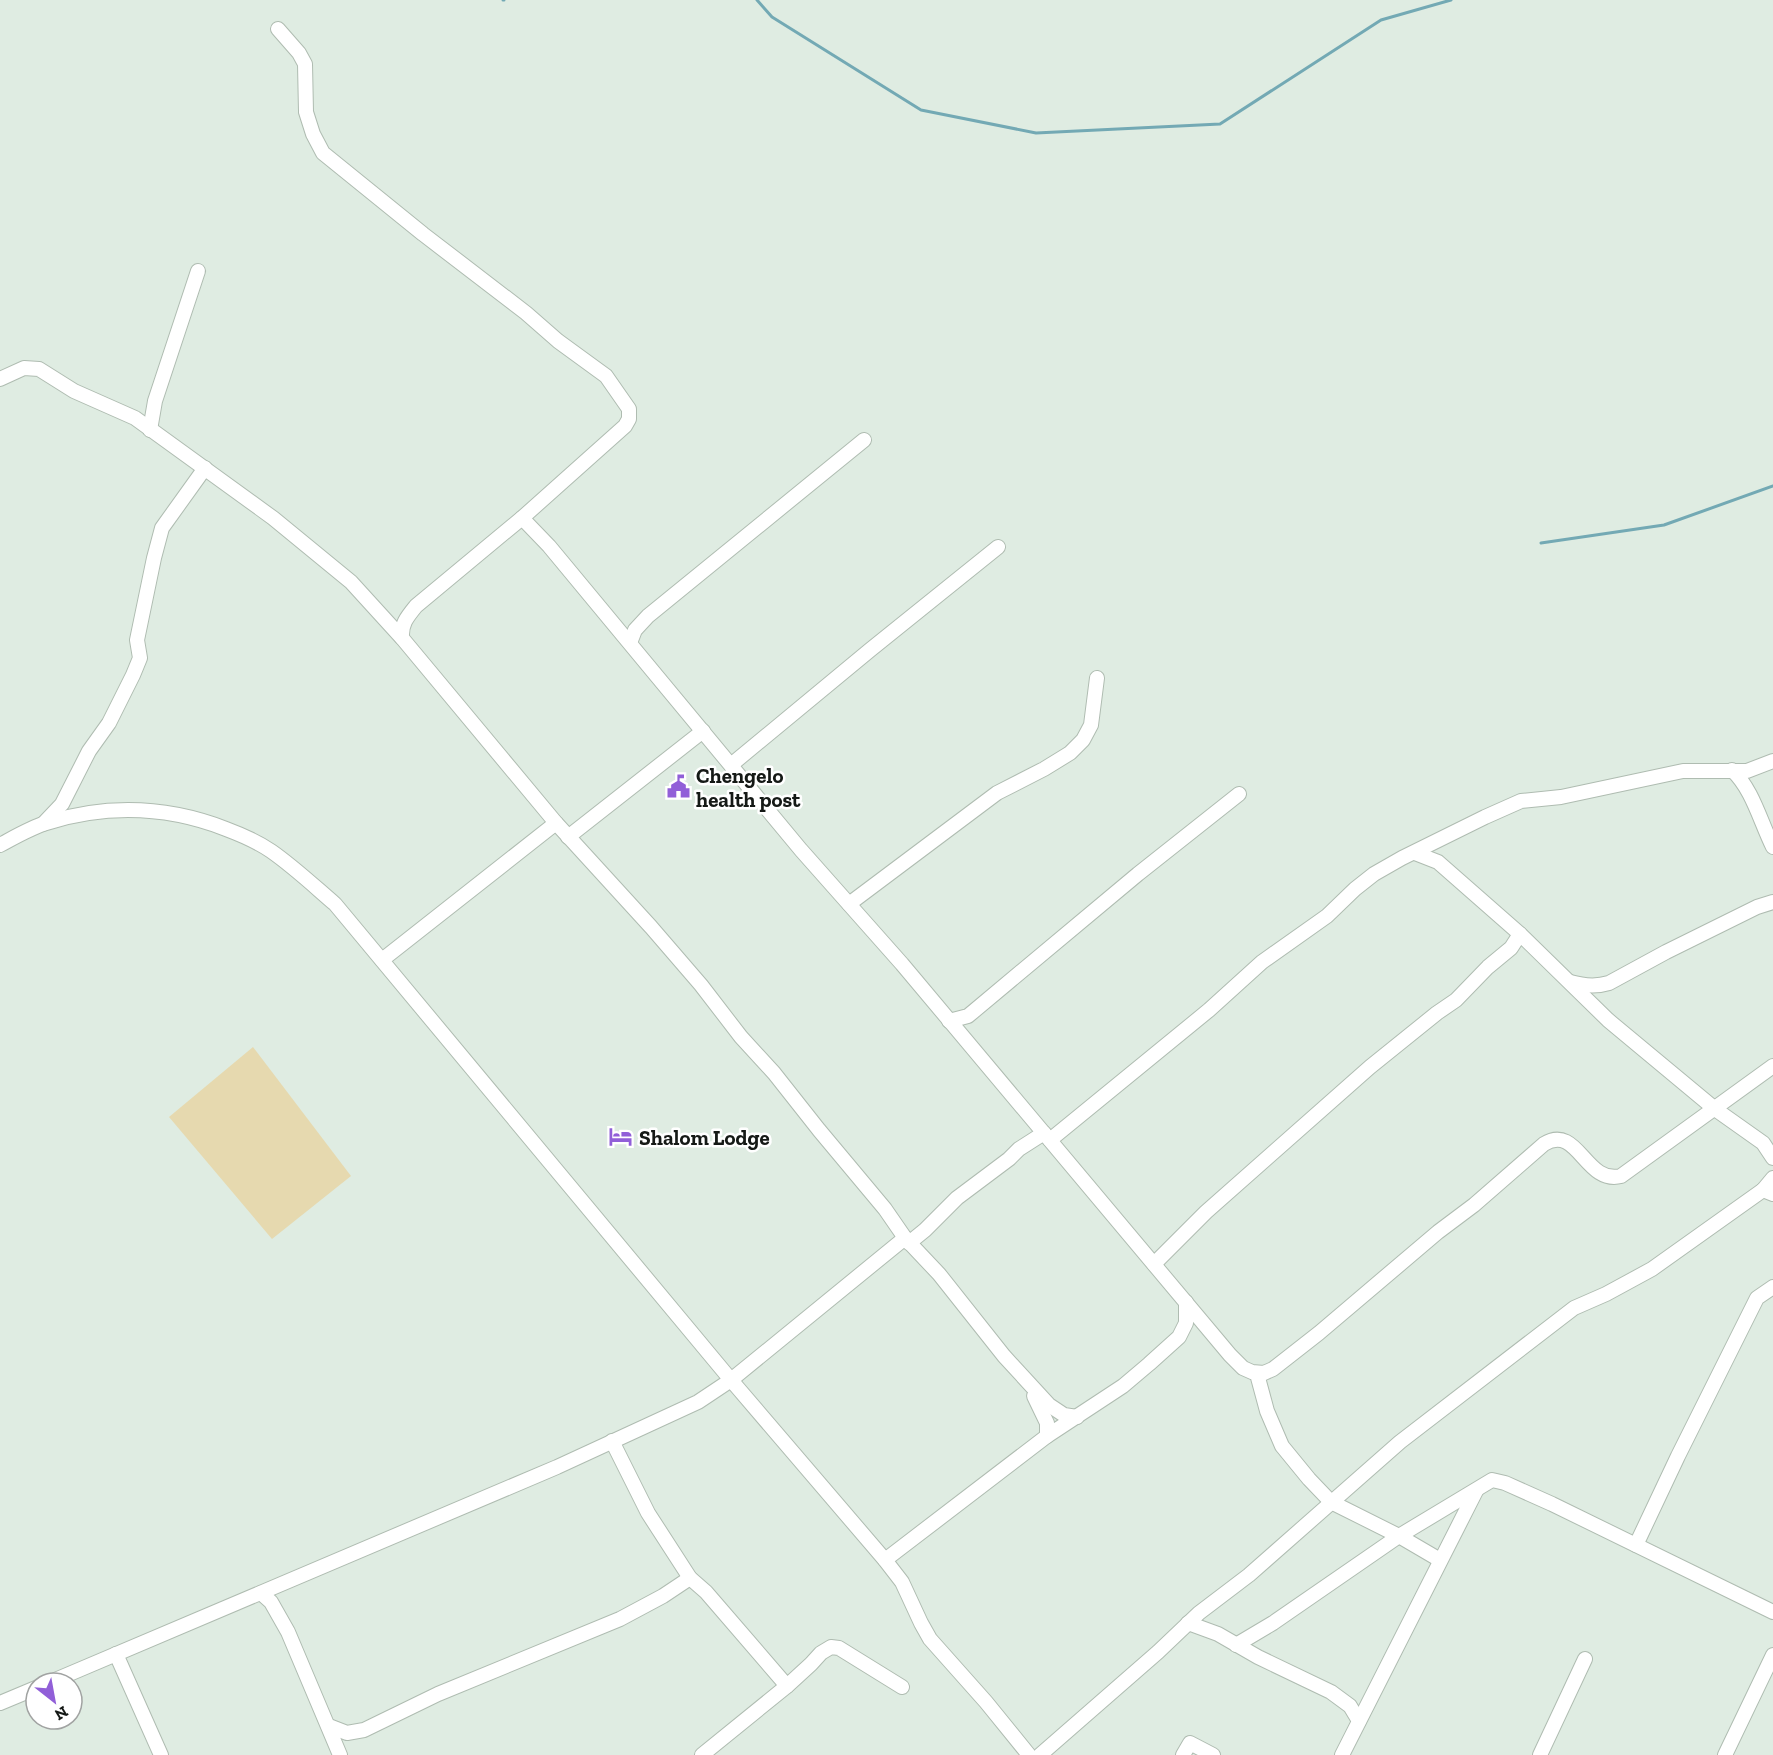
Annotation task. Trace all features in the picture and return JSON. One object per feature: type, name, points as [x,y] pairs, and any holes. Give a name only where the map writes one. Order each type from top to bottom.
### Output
[{"type":"street","points":[[278,29],[299,53],[305,64],[306,112],[313,134],[323,153],[558,340],[597,368],[606,376],[629,409],[629,419],[625,426],[522,518],[416,606],[405,619],[401,630],[402,638]]},
{"type":"street","points":[[150,430],[154,401],[198,271]]},
{"type":"street","points":[[0,379],[24,368],[39,369],[74,391],[135,418],[273,518],[351,582],[402,638],[568,837],[701,985],[741,1037],[774,1073],[885,1209],[907,1241],[939,1274],[981,1329],[1026,1381],[1055,1410],[1077,1417]]},
{"type":"street","points":[[630,643],[635,630],[656,609],[864,440]]},
{"type":"street","points":[[44,824],[62,804],[89,752],[110,723],[140,658],[137,640],[162,528],[205,468]]},
{"type":"street","points":[[522,518],[549,546],[801,850],[1047,1136],[1215,1337],[1244,1368],[1257,1374],[1274,1369],[1319,1333],[1544,1144],[1560,1138],[1569,1143],[1595,1170],[1604,1176],[1613,1178],[1621,1176],[1773,1066]]},
{"type":"street","points":[[731,765],[998,548]]},
{"type":"street","points":[[849,904],[997,793],[1070,753],[1083,740],[1091,725],[1097,678]]},
{"type":"street","points":[[568,837],[703,731]]},
{"type":"street","points":[[76,1671],[524,1481],[698,1402],[731,1380],[907,1241],[925,1230],[957,1198],[1019,1149],[1047,1136],[1209,1010],[1262,962],[1327,916],[1374,874],[1521,801],[1561,797],[1683,771],[1747,771],[1773,761]]},
{"type":"street","points":[[1750,794],[1758,768]]},
{"type":"street","points":[[1732,770],[1743,780],[1773,847]]},
{"type":"street","points":[[73,785],[81,814]]},
{"type":"street","points":[[949,1021],[968,1016],[1138,874],[1239,794]]},
{"type":"street","points":[[0,845],[44,824],[81,814],[121,809],[152,810],[184,815],[241,835],[270,850],[328,898],[731,1380],[885,1560],[902,1582],[930,1639],[1029,1755]]},
{"type":"street","points":[[382,960],[556,823]]},
{"type":"street","points":[[1438,841],[1438,862]]},
{"type":"street","points":[[1415,853],[1438,862],[1520,934],[1593,1005],[1727,1118],[1763,1143],[1773,1158]]},
{"type":"street","points":[[1567,981],[1579,985],[1599,986],[1617,980],[1666,952],[1757,907],[1773,902]]},
{"type":"street","points":[[1154,1264],[1206,1212],[1257,1166],[1410,1033],[1456,1000],[1488,967],[1511,948],[1520,934]]},
{"type":"street","points":[[1511,948],[1532,946]]},
{"type":"street","points":[[1593,1005],[1599,986]]},
{"type":"street","points":[[963,1038],[963,1029],[968,1016]]},
{"type":"street","points":[[1727,1118],[1728,1098]]},
{"type":"street","points":[[1040,1755],[1188,1623],[1250,1575],[1400,1442],[1574,1308],[1652,1269],[1768,1192],[1773,1178]]},
{"type":"street","points":[[1636,1545],[1757,1298],[1773,1287]]},
{"type":"street","points":[[885,1560],[1047,1436],[1123,1386],[1179,1337],[1186,1323],[1186,1302]]},
{"type":"street","points":[[1179,1337],[1200,1333],[1215,1337]]},
{"type":"street","points":[[1257,1374],[1267,1411],[1282,1446],[1331,1502],[1399,1536],[1440,1560]]},
{"type":"street","points":[[1026,1381],[1047,1423],[1047,1436]]},
{"type":"street","points":[[612,1442],[648,1513],[690,1578],[706,1592],[787,1686]]},
{"type":"street","points":[[1236,1645],[1273,1623],[1399,1536],[1492,1480],[1505,1483],[1552,1504],[1773,1612]]},
{"type":"street","points":[[1342,1755],[1476,1491]]},
{"type":"street","points":[[329,1726],[347,1733],[364,1730],[438,1694],[620,1619],[663,1596],[690,1578]]},
{"type":"street","points":[[261,1593],[271,1602],[288,1632],[340,1755]]},
{"type":"street","points":[[1188,1623],[1218,1634],[1258,1658],[1331,1692],[1350,1706],[1359,1721]]},
{"type":"street","points":[[702,1755],[787,1686],[821,1653],[831,1647],[839,1648],[902,1687]]},
{"type":"street","points":[[116,1654],[161,1755]]},
{"type":"street","points":[[1728,1754],[1773,1656]]},
{"type":"street","points":[[1540,1755],[1585,1659]]},
{"type":"street","points":[[0,1703],[24,1693]]},
{"type":"street","points":[[1183,1755],[1190,1743],[1213,1755]]},
{"type":"shaded area","points":[[253,1047],[351,1176],[272,1239],[169,1117]]},
{"type":"waterway","points":[[757,0],[772,17],[921,110],[1036,133],[1220,124],[1381,20],[1451,0]]},
{"type":"waterway","points":[[1541,543],[1664,525],[1773,486]]},
{"type":"place","name":"Chengelo health post","points":[[678,787]]},
{"type":"place","name":"Shalom Lodge","points":[[621,1137]]}]
